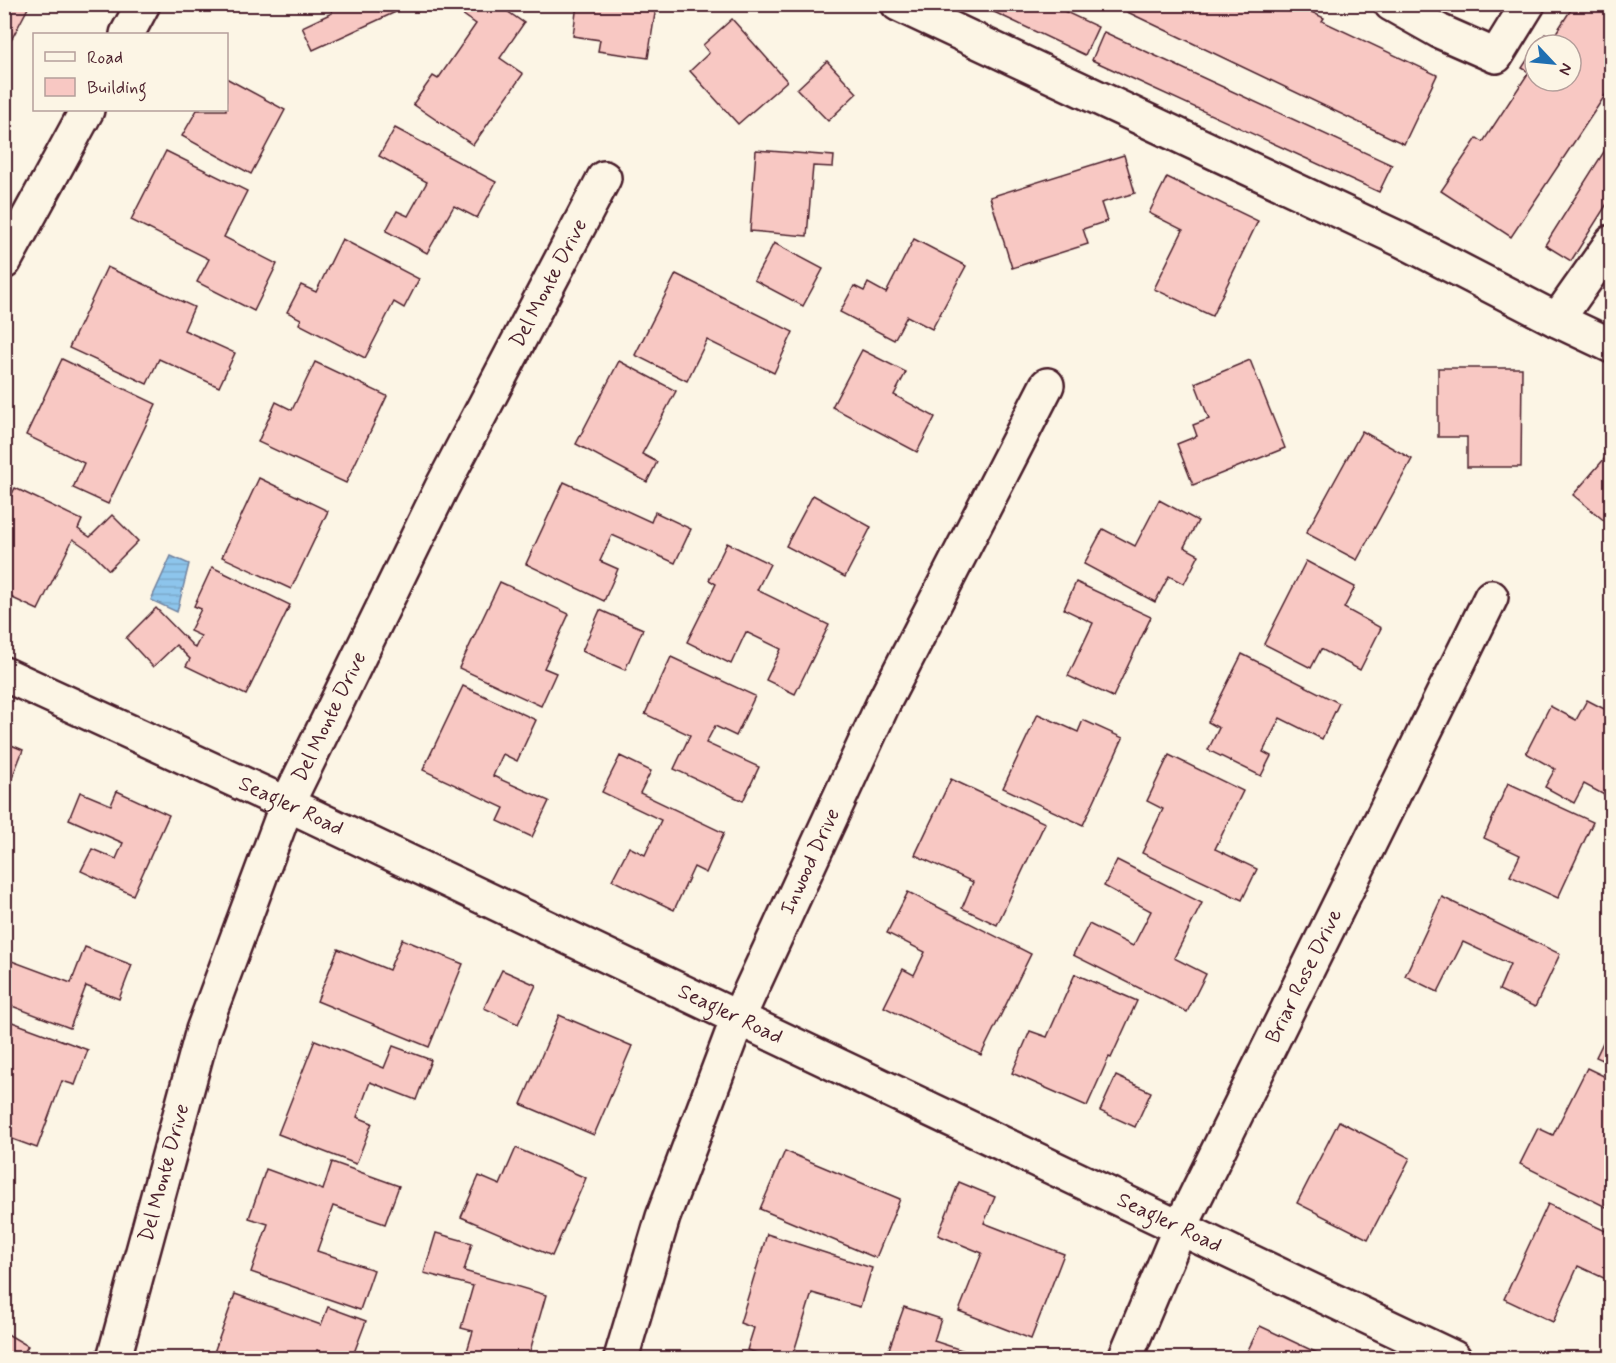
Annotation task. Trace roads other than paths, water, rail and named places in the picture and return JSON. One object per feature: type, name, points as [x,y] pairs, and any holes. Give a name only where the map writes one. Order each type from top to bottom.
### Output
[{"type":"street","points":[[128,33],[143,4]]},
{"type":"street","points":[[898,4],[1402,240],[1611,346]]},
{"type":"street","points":[[1391,4],[1439,31],[1496,56],[1528,4]]},
{"type":"street","points":[[4,262],[86,111]]},
{"type":"street","name":"Del Monte Drive","points":[[114,1359],[203,1030],[287,804],[441,489],[604,178]]},
{"type":"street","points":[[1557,320],[1611,242]]},
{"type":"street","name":"Inwood Drive","points":[[621,1359],[663,1217],[738,1018],[883,704],[1047,385]]},
{"type":"street","name":"Briar Rose Drive","points":[[1125,1359],[1180,1228],[1491,597]]},
{"type":"street","name":"Seagler Road","points":[[4,674],[287,804],[1454,1359]]},
{"type":"water","points":[[171,556],[189,564],[177,612],[151,600]]}]
